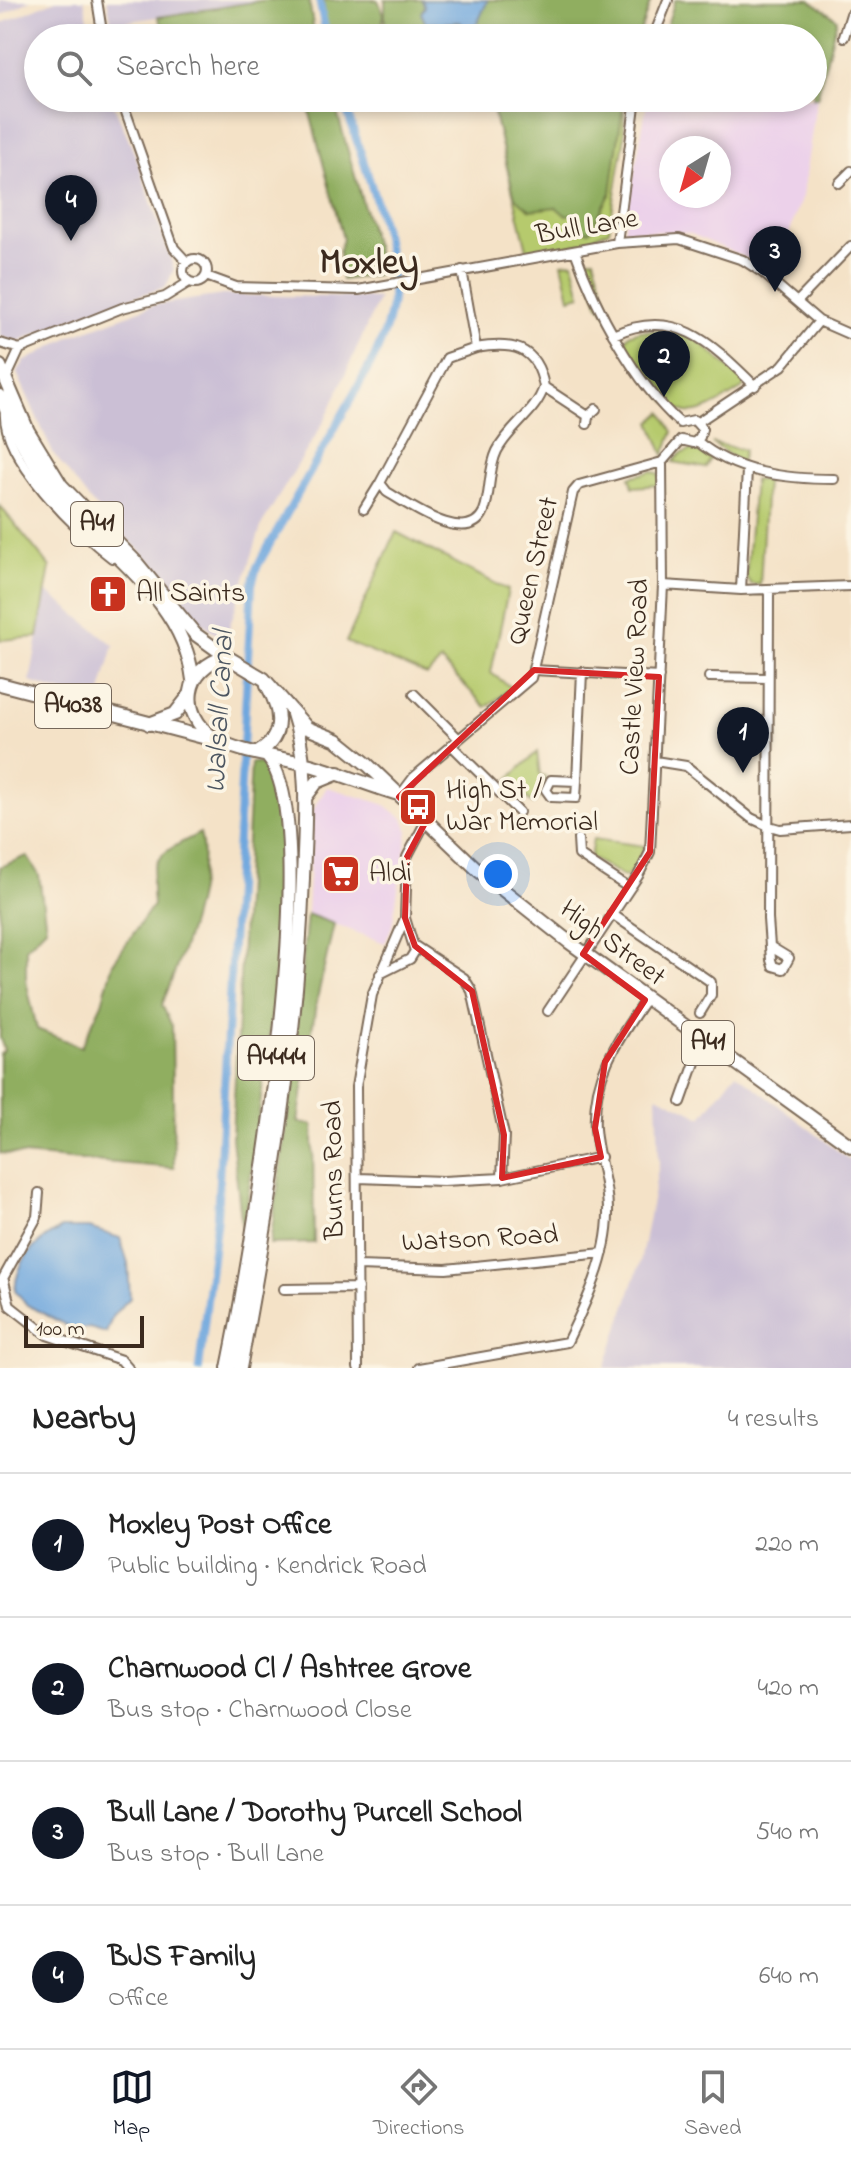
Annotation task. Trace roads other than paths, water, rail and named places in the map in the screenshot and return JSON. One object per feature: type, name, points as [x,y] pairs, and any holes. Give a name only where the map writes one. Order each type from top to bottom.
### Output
[{"type":"main road","name":"A41","points":[[0,366],[4,396],[35,465],[55,492],[144,583],[182,641],[193,680],[189,696]]},
{"type":"main road","name":"A41","points":[[4,396],[61,485],[136,562],[188,627],[260,676],[291,708]]},
{"type":"main road","points":[[193,680],[207,664],[231,658]]},
{"type":"main road","points":[[257,751],[273,740],[279,721],[274,697],[260,676]]},
{"type":"main road","name":"A4038","points":[[0,684],[224,743]]},
{"type":"main road","points":[[189,696],[199,726],[224,743]]},
{"type":"main road","name":"A4038","points":[[146,724],[175,714],[189,696]]},
{"type":"main road","name":"High Street","points":[[291,708],[307,728],[337,740],[353,753],[478,870],[583,954],[851,1146]]},
{"type":"main road","name":"A4444","points":[[240,1368],[285,1092],[302,909],[305,798],[301,739],[291,708]]},
{"type":"main road","name":"A41","points":[[224,743],[257,751]]},
{"type":"main road","name":"High Street","points":[[257,751],[342,774],[397,795]]},
{"type":"main road","name":"A4444","points":[[228,1368],[265,1151],[289,907],[289,815],[280,773],[257,751]]},
{"type":"main road","points":[[305,798],[317,782],[342,774],[355,763],[353,753]]},
{"type":"street","points":[[97,0],[101,24]]},
{"type":"street","points":[[659,24],[668,0]]},
{"type":"street","points":[[844,37],[851,14]]},
{"type":"street","points":[[4,396],[7,371],[20,349],[122,308],[165,297],[189,282],[197,283],[206,276],[202,262],[187,262],[174,248],[126,112]]},
{"type":"street","points":[[617,243],[634,112]]},
{"type":"street","points":[[839,183],[851,171]]},
{"type":"street","name":"Bull Lane","points":[[206,276],[236,287],[380,287],[617,243],[667,238],[701,244],[733,256],[763,273],[819,321],[851,335]]},
{"type":"street","points":[[797,302],[851,246]]},
{"type":"street","points":[[575,251],[591,299],[667,412],[680,423]]},
{"type":"street","points":[[187,262],[183,272],[189,282]]},
{"type":"street","points":[[462,270],[476,348]]},
{"type":"street","points":[[698,422],[782,366],[819,321]]},
{"type":"street","points":[[613,335],[652,324],[695,333],[755,386]]},
{"type":"street","points":[[0,343],[20,349]]},
{"type":"street","points":[[364,509],[447,358],[476,348],[506,343],[519,346],[535,364],[544,387],[587,420],[596,409]]},
{"type":"street","points":[[380,483],[387,492],[449,525],[468,526],[477,521],[484,511],[495,454],[516,424],[534,408],[544,387]]},
{"type":"street","points":[[690,419],[698,422],[702,433],[697,441],[690,444],[681,440],[677,432],[680,423],[690,419]]},
{"type":"street","points":[[662,462],[681,440]]},
{"type":"street","points":[[697,441],[712,453],[747,470],[834,479]]},
{"type":"street","name":"Castle View Road","points":[[548,1011],[650,852],[663,585],[662,462]]},
{"type":"street","name":"Queen Street","points":[[397,795],[454,741],[526,684],[534,670],[573,492],[579,485],[662,462]]},
{"type":"street","points":[[741,590],[747,470]]},
{"type":"street","points":[[663,585],[741,590],[851,586]]},
{"type":"street","points":[[769,590],[766,825],[771,947]]},
{"type":"street","points":[[534,670],[659,677]]},
{"type":"street","points":[[577,781],[582,672]]},
{"type":"street","points":[[709,677],[768,678]]},
{"type":"street","points":[[414,694],[519,812]]},
{"type":"street","points":[[655,761],[686,766],[751,818],[766,825],[780,829],[851,824]]},
{"type":"street","points":[[379,974],[406,960],[413,943],[405,918],[407,857],[425,823]]},
{"type":"street","points":[[578,839],[579,855],[629,888]]},
{"type":"street","points":[[612,914],[711,982],[711,995],[700,1013]]},
{"type":"street","name":"Burns Road","points":[[358,1368],[356,1087],[372,995],[405,918]]},
{"type":"street","points":[[395,940],[403,936],[464,978],[475,1001],[504,1135],[502,1178]]},
{"type":"street","points":[[391,951],[406,960],[436,961]]},
{"type":"street","points":[[419,1368],[564,1344],[603,1253],[609,1216],[595,1128],[605,1062],[645,1000]]},
{"type":"street","points":[[681,1102],[703,1040]]},
{"type":"street","points":[[358,1178],[443,1181],[502,1178],[601,1157]]},
{"type":"street","points":[[39,1193],[37,1217],[2,1282],[10,1306],[47,1335],[112,1360],[121,1360],[128,1368]]},
{"type":"street","name":"Watson Road","points":[[358,1266],[446,1269],[603,1253]]},
{"type":"street","points":[[284,1289],[358,1288]]},
{"type":"water","points":[[422,0],[487,0],[475,24],[426,24],[421,13],[425,7]]},
{"type":"water","points":[[62,1228],[89,1228],[120,1238],[128,1263],[130,1298],[113,1315],[106,1333],[89,1328],[73,1329],[27,1305],[15,1290],[19,1269],[29,1253]]},
{"type":"waterway","name":"Walsall Canal","points":[[319,0],[324,24]]},
{"type":"waterway","name":"Walsall Canal","points":[[199,1368],[217,1216],[252,584],[257,567],[374,358],[386,329],[392,298],[388,250],[382,224],[348,112]]},
{"type":"place","name":"BJS Family","points":[[71,241]]},
{"type":"place","name":"Bull Lane / Dorothy Purcell School","points":[[775,292]]},
{"type":"place","name":"Charnwood Cl / Ashtree Grove","points":[[664,397]]},
{"type":"place","name":"All Saints","points":[[108,594]]},
{"type":"place","name":"Moxley Post Office","points":[[743,773]]},
{"type":"place","name":"High St / War Memorial","points":[[418,807]]},
{"type":"place","name":"Aldi","points":[[341,874]]},
{"type":"district","name":"Moxley","points":[[369,264]]}]
